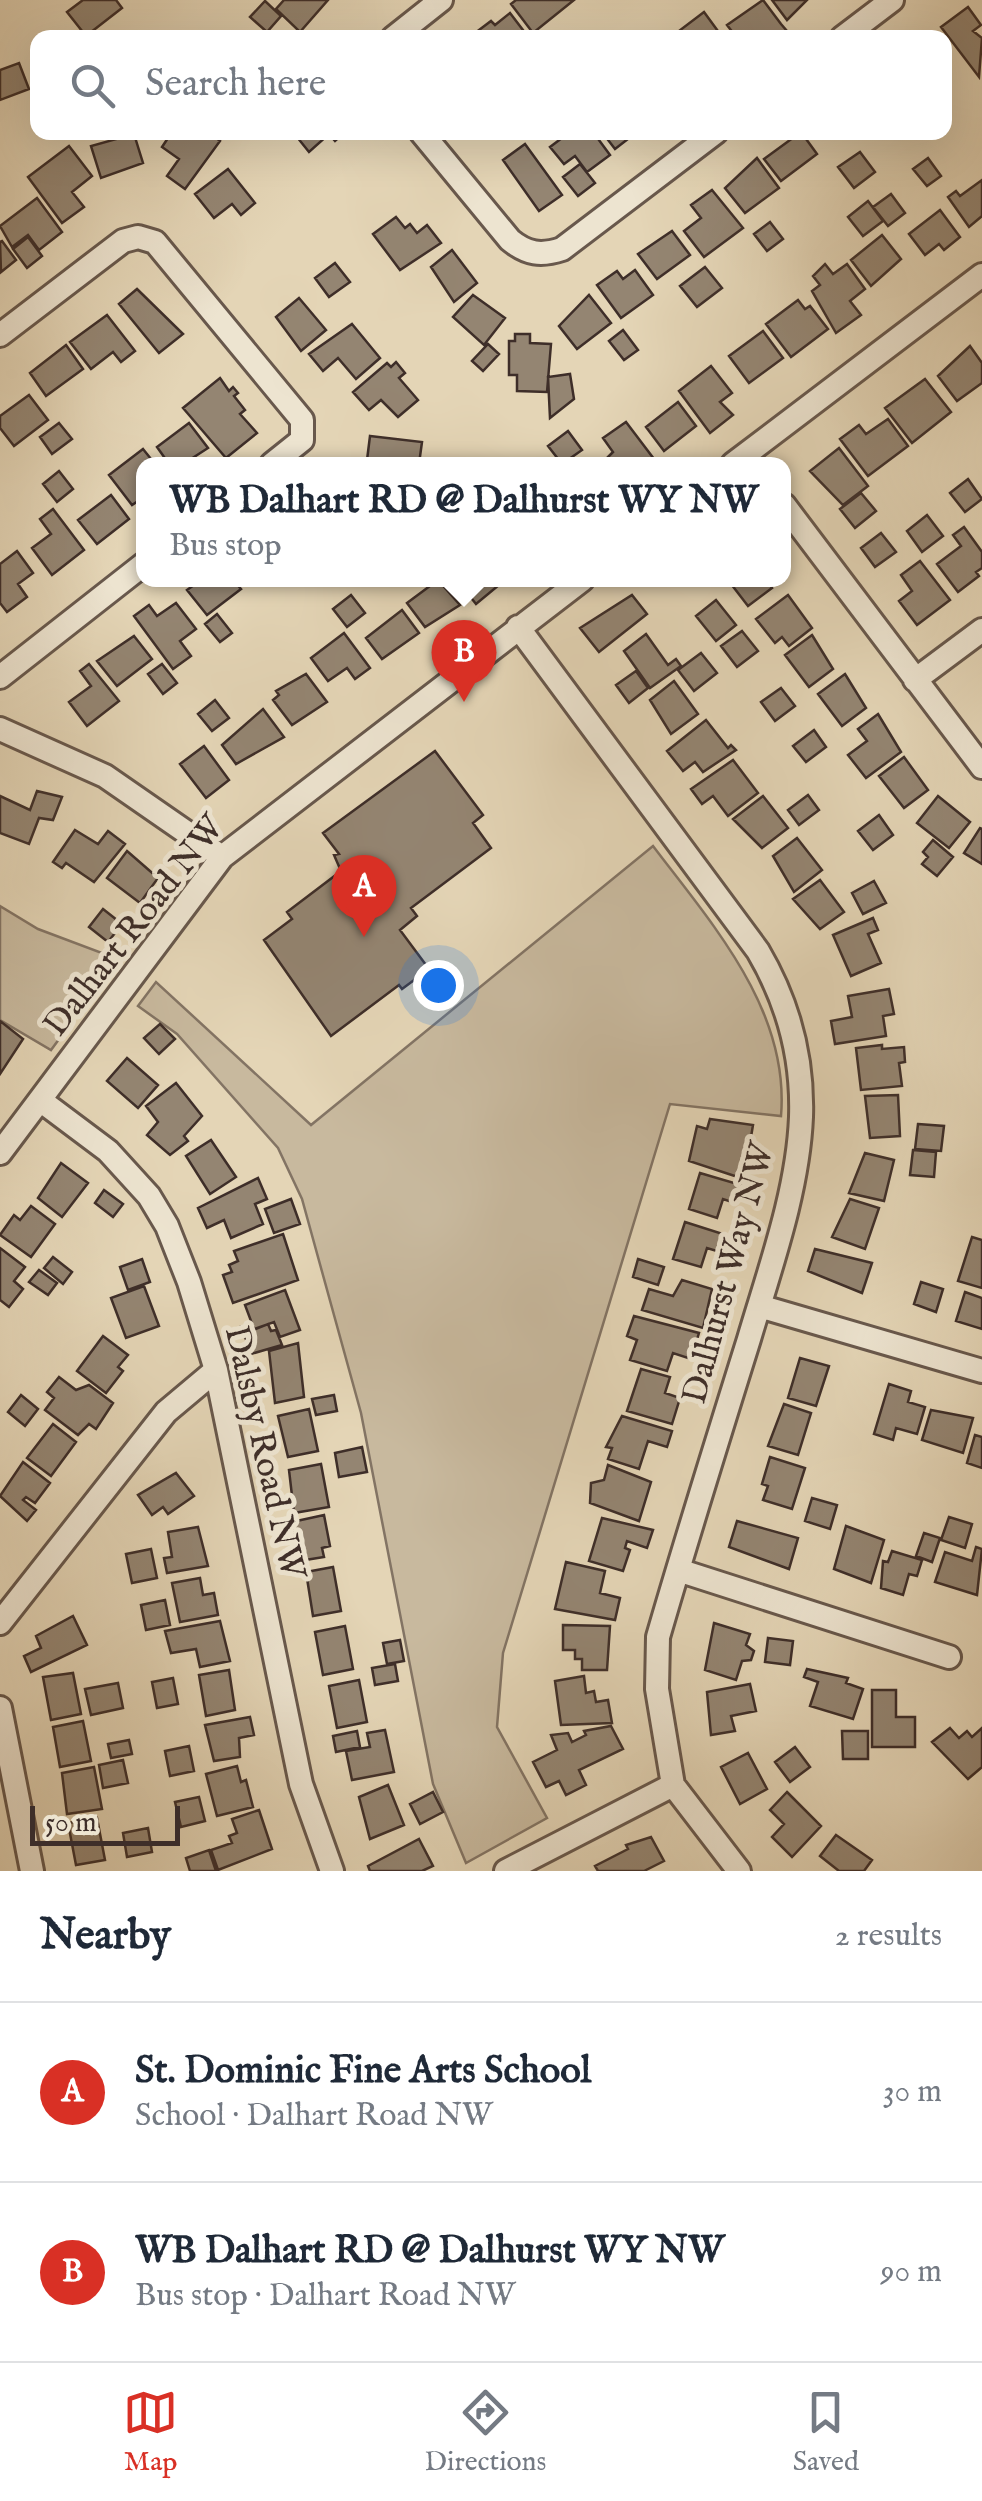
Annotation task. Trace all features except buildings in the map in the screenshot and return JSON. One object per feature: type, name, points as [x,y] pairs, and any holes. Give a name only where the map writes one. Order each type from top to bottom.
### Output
[{"type":"street","points":[[403,30],[441,0]]},
{"type":"street","points":[[853,30],[892,0]]},
{"type":"street","points":[[428,140],[510,240],[521,249],[547,254],[562,249],[705,140]]},
{"type":"street","points":[[0,335],[123,241],[138,237],[156,242],[302,420],[302,440],[281,457]]},
{"type":"street","points":[[749,457],[982,275]]},
{"type":"street","points":[[791,515],[982,767]]},
{"type":"street","points":[[0,677],[136,570]]},
{"type":"street","name":"Dalhart Road NW","points":[[0,1153],[222,857],[572,587]]},
{"type":"street","name":"Dalhurst Way NW","points":[[518,626],[744,932],[786,1009],[799,1065],[799,1149],[758,1306],[658,1637],[656,1664],[673,1785],[739,1871]]},
{"type":"street","points":[[916,680],[982,630]]},
{"type":"street","points":[[0,728],[105,776],[222,857]]},
{"type":"street","name":"Dalsby Road NW","points":[[40,1100],[108,1151],[149,1196],[167,1226],[189,1282],[216,1370],[301,1784],[332,1871]]},
{"type":"street","points":[[758,1306],[982,1371]]},
{"type":"street","points":[[0,1623],[166,1412],[216,1370]]},
{"type":"street","points":[[678,1570],[949,1657]]},
{"type":"street","points":[[0,1708],[32,1871]]},
{"type":"street","points":[[506,1871],[673,1785]]},
{"type":"shaded area","points":[[653,846],[722,938],[760,1005],[781,1077],[781,1116],[670,1104],[503,1653],[497,1727],[547,1818],[466,1863],[433,1784],[361,1413],[302,1199],[278,1148],[177,1034],[138,1006],[156,982],[311,1125]]},
{"type":"shaded area","points":[[0,906],[38,929],[118,959],[51,1050],[0,1020]]},
{"type":"place","name":"WB Dalhart RD @ Dalhurst WY NW","points":[[464,702]]},
{"type":"place","name":"St. Dominic Fine Arts School","points":[[364,937]]}]
